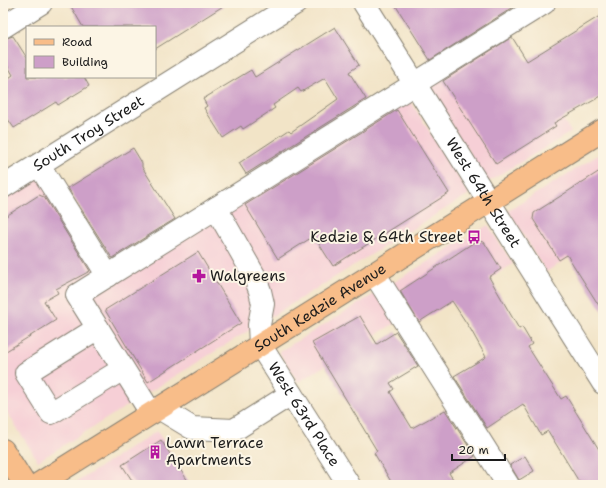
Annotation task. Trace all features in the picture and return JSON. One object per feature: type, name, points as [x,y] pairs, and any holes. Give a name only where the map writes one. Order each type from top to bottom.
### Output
[{"type":"main road","name":"South Kedzie Avenue","points":[[37,485],[603,131]]},
{"type":"main road","points":[[3,450],[25,485]]},
{"type":"street","points":[[3,27],[41,3]]},
{"type":"street","name":"South Troy Street","points":[[3,187],[296,3]]},
{"type":"street","name":"West 64th Street","points":[[364,3],[603,382]]},
{"type":"street","points":[[291,394],[234,430],[192,428],[155,411],[122,368],[77,295],[544,3]]},
{"type":"street","points":[[39,165],[108,276]]},
{"type":"street","points":[[216,208],[254,275],[260,291],[263,304],[260,325],[260,345]]},
{"type":"street","points":[[374,273],[508,485]]},
{"type":"street","points":[[98,328],[26,373],[51,413],[122,368]]},
{"type":"street","name":"West 63rd Place","points":[[260,345],[349,485]]},
{"type":"shaded area","points":[[505,27],[571,132],[488,182],[422,79]]},
{"type":"shaded area","points":[[404,91],[469,194],[38,461],[3,406],[3,199],[44,173],[108,276]]},
{"type":"shaded area","points":[[603,152],[603,236],[546,272],[508,211]]},
{"type":"shaded area","points":[[488,225],[513,264],[409,329],[402,319],[298,382],[279,352]]},
{"type":"shaded area","points":[[157,431],[191,485],[72,485]]},
{"type":"building","points":[[69,3],[228,3],[156,48],[156,26],[82,26]]},
{"type":"building","points":[[394,3],[520,3],[430,60]]},
{"type":"building","points":[[603,14],[603,95],[554,123],[556,126],[496,164],[443,81],[512,37],[527,61]]},
{"type":"building","points":[[335,27],[359,65],[349,72],[366,99],[246,174],[239,163],[289,130],[291,132],[338,99],[325,78],[301,92],[298,88],[273,105],[275,108],[243,129],[241,126],[223,138],[204,108],[207,106],[203,99],[251,70],[255,77]]},
{"type":"building","points":[[13,36],[26,56],[26,78],[85,78],[89,86],[58,105],[56,102],[14,128],[3,112],[3,82],[13,75],[3,58],[3,39]]},
{"type":"building","points":[[397,110],[449,193],[333,266],[314,236],[278,259],[245,205]]},
{"type":"building","points":[[133,148],[142,163],[142,167],[175,219],[112,258],[68,188]]},
{"type":"building","points":[[603,169],[603,312],[567,255],[559,260],[533,219],[534,213]]},
{"type":"building","points":[[39,195],[44,197],[90,271],[56,289],[58,293],[44,301],[56,320],[3,353],[3,218]]},
{"type":"building","points":[[476,241],[484,242],[501,269],[489,277],[519,329],[522,327],[532,344],[528,347],[561,399],[566,396],[603,456],[603,485],[581,485],[548,431],[541,435],[523,404],[487,428],[454,376],[486,357],[471,330],[452,301],[419,322],[400,291]]},
{"type":"building","name":"Walgreens","points":[[198,252],[241,323],[148,382],[105,310]]},
{"type":"building","points":[[360,316],[377,344],[396,332],[418,366],[390,383],[394,389],[390,392],[412,428],[445,410],[475,456],[449,473],[457,485],[393,485],[374,453],[377,451],[312,343]]},
{"type":"building","name":"Lawn Terrace Apartments","points":[[161,440],[191,485],[135,485],[122,465]]},
{"type":"building","points":[[525,456],[534,471],[519,480],[510,465]]},
{"type":"place","name":"Kedzie & 64th Street","points":[[474,237]]},
{"type":"place","name":"Walgreens","points":[[199,276]]},
{"type":"place","name":"Lawn Terrace Apartments","points":[[155,452]]}]
